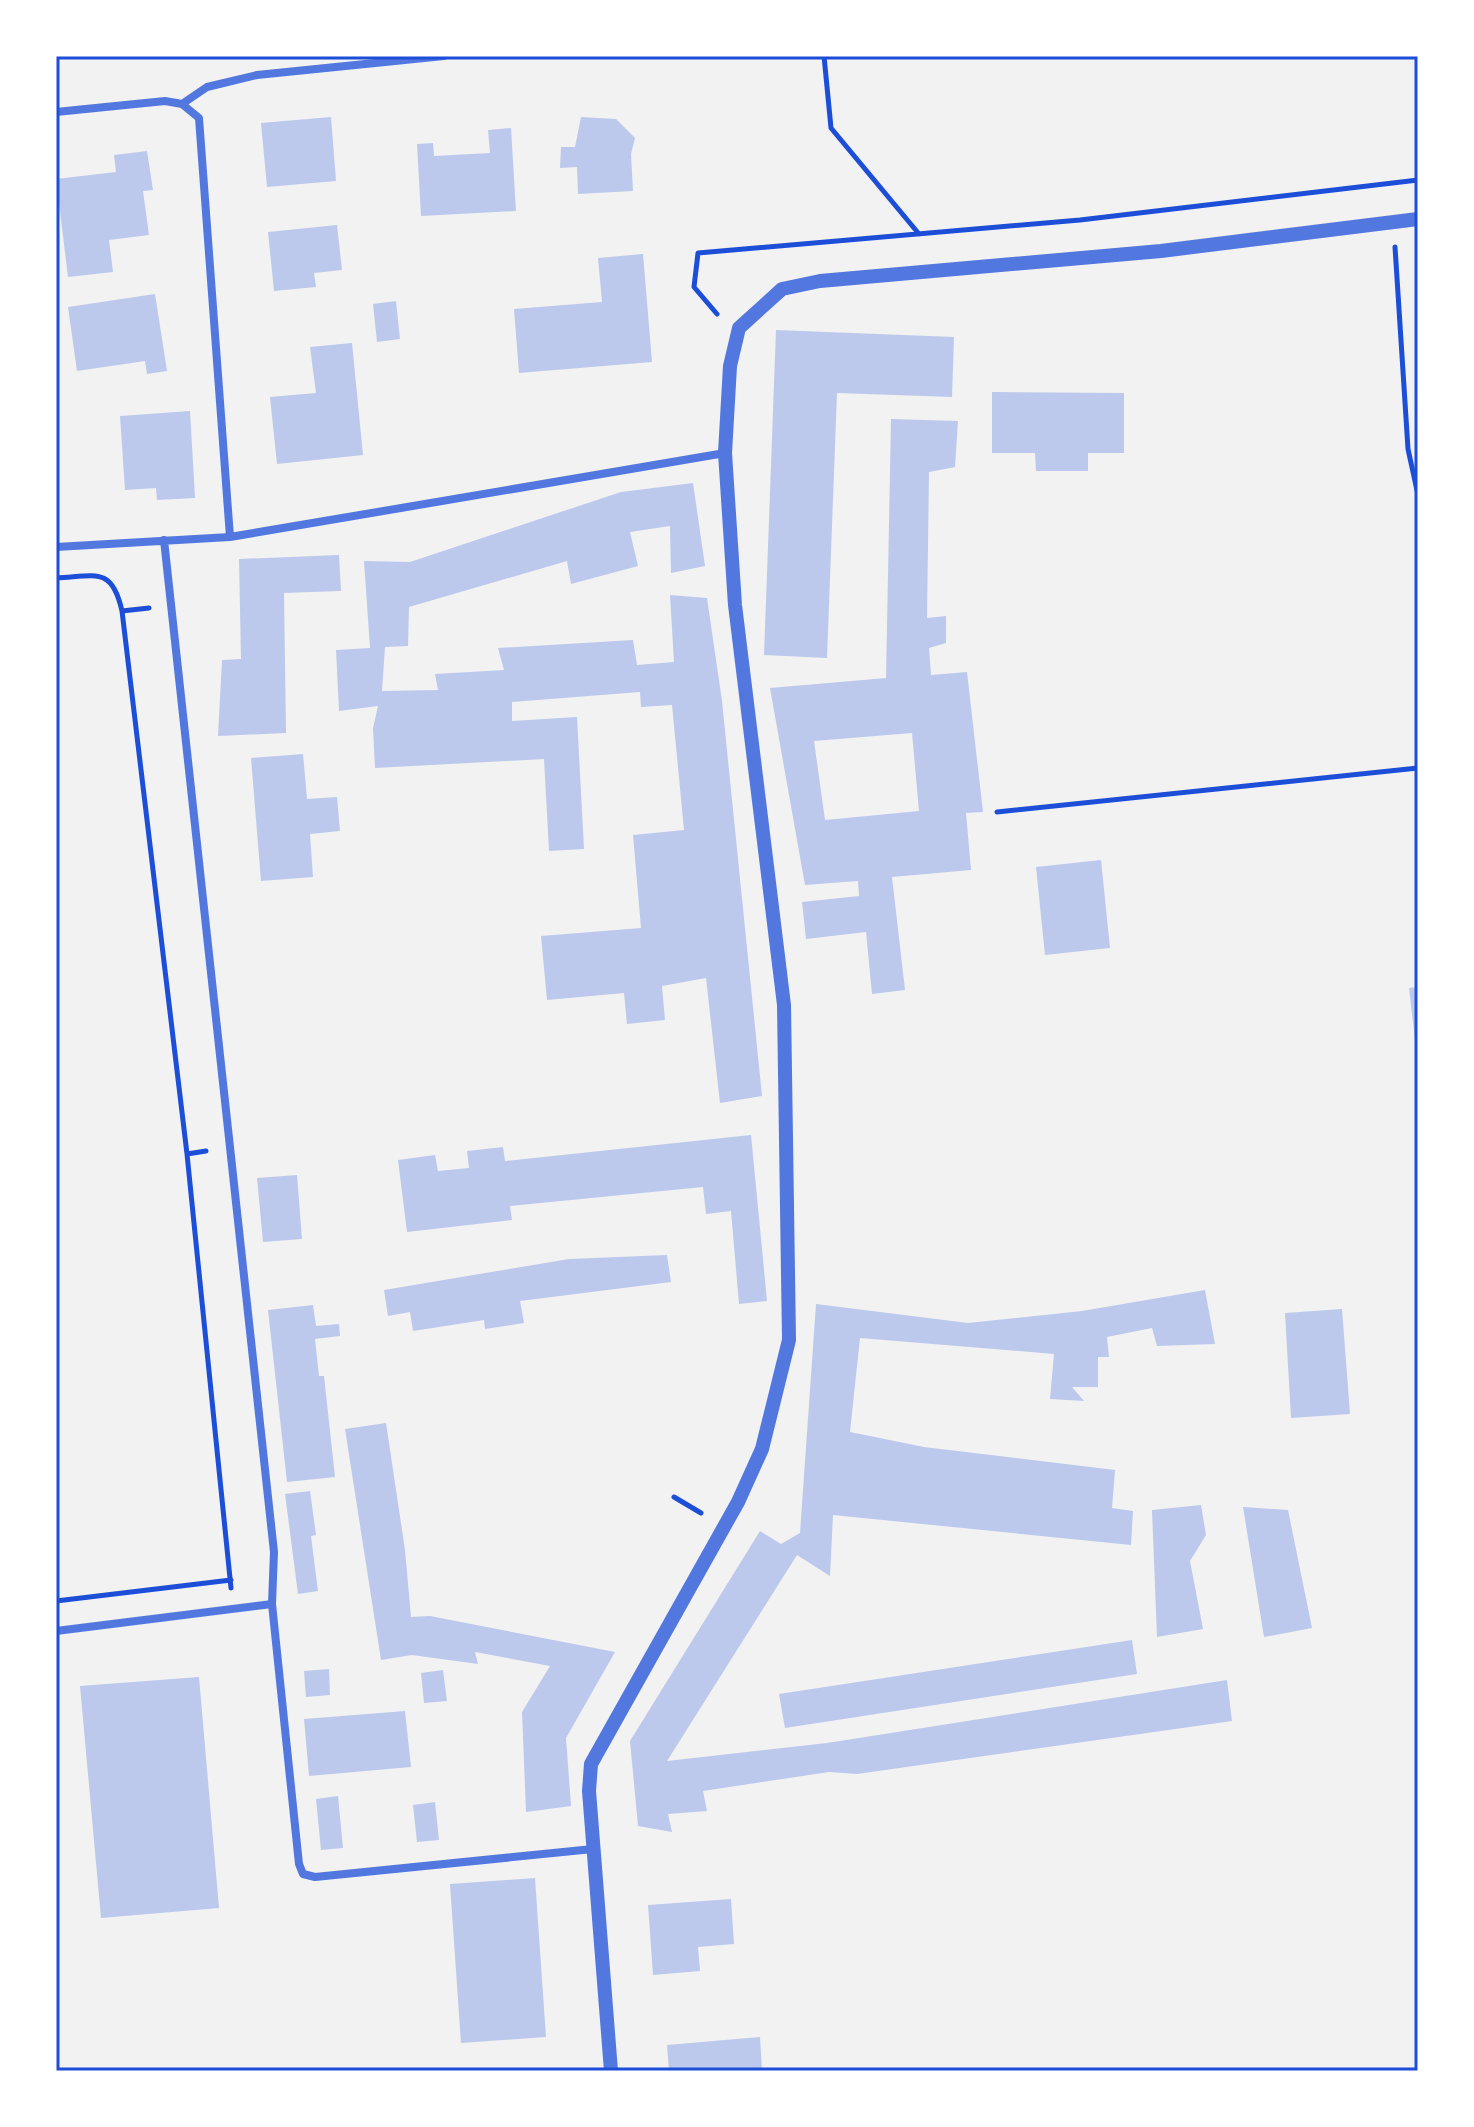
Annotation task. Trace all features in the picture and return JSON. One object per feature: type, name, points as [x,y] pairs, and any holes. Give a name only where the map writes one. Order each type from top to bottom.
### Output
[{"type":"street","points":[[182,104],[207,87],[257,75],[444,56]]},
{"type":"street","points":[[56,112],[165,101],[182,104],[199,118],[230,537]]},
{"type":"street","points":[[611,2071],[593,1849],[591,1764],[738,1502],[762,1449],[789,1340],[784,1005],[735,605],[725,453],[730,366],[739,328],[782,289],[820,281],[1161,251],[1418,219]]},
{"type":"street","points":[[56,547],[230,537],[725,453]]},
{"type":"street","points":[[164,540],[274,1552],[272,1604],[299,1864],[303,1874],[315,1877],[593,1849]]},
{"type":"street","points":[[56,1631],[272,1604]]},
{"type":"path","points":[[824,56],[831,128],[919,234]]},
{"type":"path","points":[[739,328],[710,310],[694,287],[698,253],[1080,220],[1418,180]]},
{"type":"path","points":[[1393,222],[1408,449],[1418,495]]},
{"type":"path","points":[[56,578],[101,575],[117,587],[122,611],[187,1154],[233,1609]]},
{"type":"path","points":[[997,812],[1418,768]]},
{"type":"path","points":[[56,1601],[231,1580]]},
{"type":"building","points":[[331,117],[336,181],[267,187],[261,123]]},
{"type":"building","points":[[581,117],[616,119],[635,138],[631,154],[633,191],[578,194],[577,167],[560,168],[561,147],[575,147]]},
{"type":"building","points":[[511,128],[516,211],[421,216],[417,144],[433,143],[434,156],[490,153],[488,130]]},
{"type":"building","points":[[147,151],[153,190],[143,191],[149,235],[109,240],[113,272],[68,277],[56,179],[116,172],[114,155]]},
{"type":"building","points":[[337,225],[342,270],[314,273],[316,287],[274,291],[268,232]]},
{"type":"building","points":[[643,254],[652,362],[519,373],[514,309],[602,302],[598,258]]},
{"type":"building","points":[[155,294],[167,371],[147,374],[145,361],[77,371],[68,307]]},
{"type":"building","points":[[396,301],[400,339],[377,342],[373,304]]},
{"type":"building","points":[[776,330],[954,337],[952,397],[837,393],[827,658],[764,655]]},
{"type":"building","points":[[352,343],[363,455],[277,464],[270,397],[316,393],[310,347]]},
{"type":"building","points":[[992,392],[1124,393],[1124,453],[1088,453],[1088,471],[1036,471],[1035,453],[992,453]]},
{"type":"building","points":[[190,411],[195,498],[157,500],[156,488],[125,490],[120,416]]},
{"type":"building","points":[[891,419],[958,421],[955,467],[929,472],[927,618],[946,616],[946,643],[929,648],[931,675],[967,672],[983,812],[966,813],[971,870],[892,877],[905,990],[872,994],[866,932],[806,939],[802,902],[859,896],[858,881],[805,885],[770,688],[886,678]],"holes":[[[912,733],[919,811],[825,820],[814,741]]]},
{"type":"building","points":[[693,483],[705,566],[671,573],[670,526],[630,532],[638,566],[571,584],[567,561],[409,607],[408,646],[385,647],[382,691],[438,690],[435,674],[504,670],[498,648],[633,640],[637,665],[674,662],[670,595],[707,598],[722,701],[762,1096],[720,1103],[706,978],[662,986],[665,1020],[627,1024],[624,993],[547,1000],[541,936],[641,928],[633,835],[684,830],[672,705],[641,707],[640,692],[512,702],[512,721],[577,717],[584,849],[549,851],[544,759],[375,768],[373,728],[378,706],[339,711],[336,650],[370,648],[364,561],[410,562],[621,492]]},
{"type":"building","points":[[339,555],[341,591],[284,593],[286,733],[218,736],[222,660],[241,659],[239,559]]},
{"type":"building","points":[[303,754],[307,799],[337,797],[340,831],[310,834],[313,877],[261,881],[251,758]]},
{"type":"building","points":[[1101,860],[1110,948],[1045,955],[1036,867]]},
{"type":"building","points":[[1418,987],[1418,1049],[1416,1049],[1409,988]]},
{"type":"building","points":[[751,1135],[767,1301],[739,1304],[731,1211],[706,1214],[703,1187],[510,1206],[512,1220],[407,1232],[398,1160],[435,1155],[438,1171],[469,1168],[467,1151],[503,1147],[505,1161]]},
{"type":"building","points":[[297,1175],[302,1239],[263,1242],[257,1178]]},
{"type":"building","points":[[667,1255],[671,1282],[520,1301],[524,1323],[485,1329],[484,1320],[413,1331],[410,1312],[388,1316],[384,1290],[569,1259]]},
{"type":"building","points":[[1205,1290],[1215,1344],[1157,1346],[1152,1328],[1107,1337],[1109,1357],[1098,1357],[1098,1387],[1072,1387],[1084,1401],[1050,1399],[1054,1354],[860,1338],[850,1432],[924,1447],[1115,1470],[1112,1508],[1133,1511],[1131,1545],[833,1515],[830,1576],[797,1555],[667,1761],[827,1743],[1227,1680],[1232,1721],[857,1774],[829,1772],[703,1791],[707,1811],[668,1814],[672,1832],[638,1826],[630,1741],[760,1531],[781,1544],[800,1533],[816,1304],[968,1323],[1082,1311]]},
{"type":"building","points":[[313,1305],[316,1326],[339,1324],[340,1336],[315,1339],[319,1376],[324,1376],[335,1477],[287,1482],[268,1310]]},
{"type":"building","points":[[1342,1309],[1350,1414],[1291,1418],[1285,1313]]},
{"type":"building","points":[[386,1423],[405,1550],[411,1617],[430,1616],[615,1652],[566,1738],[571,1806],[526,1812],[522,1712],[550,1666],[475,1652],[478,1664],[412,1655],[381,1660],[345,1429]]},
{"type":"building","points":[[310,1491],[316,1535],[311,1536],[318,1591],[298,1594],[285,1494]]},
{"type":"building","points":[[1201,1505],[1206,1535],[1190,1561],[1203,1629],[1157,1637],[1152,1510]]},
{"type":"building","points":[[1243,1507],[1288,1510],[1312,1628],[1264,1637]]},
{"type":"building","points":[[1132,1640],[1137,1674],[785,1728],[779,1694]]},
{"type":"building","points":[[329,1669],[330,1695],[306,1697],[304,1671]]},
{"type":"building","points":[[443,1670],[447,1701],[424,1703],[421,1673]]},
{"type":"building","points":[[199,1677],[219,1908],[101,1918],[80,1686]]},
{"type":"building","points":[[405,1711],[411,1767],[309,1776],[304,1719]]},
{"type":"building","points":[[338,1796],[343,1848],[321,1850],[316,1799]]},
{"type":"building","points":[[435,1802],[439,1840],[417,1842],[413,1805]]},
{"type":"building","points":[[535,1878],[546,2037],[461,2043],[450,1884]]},
{"type":"building","points":[[731,1899],[734,1944],[698,1947],[700,1971],[653,1975],[648,1905]]},
{"type":"building","points":[[760,2037],[762,2071],[669,2071],[667,2045]]}]
